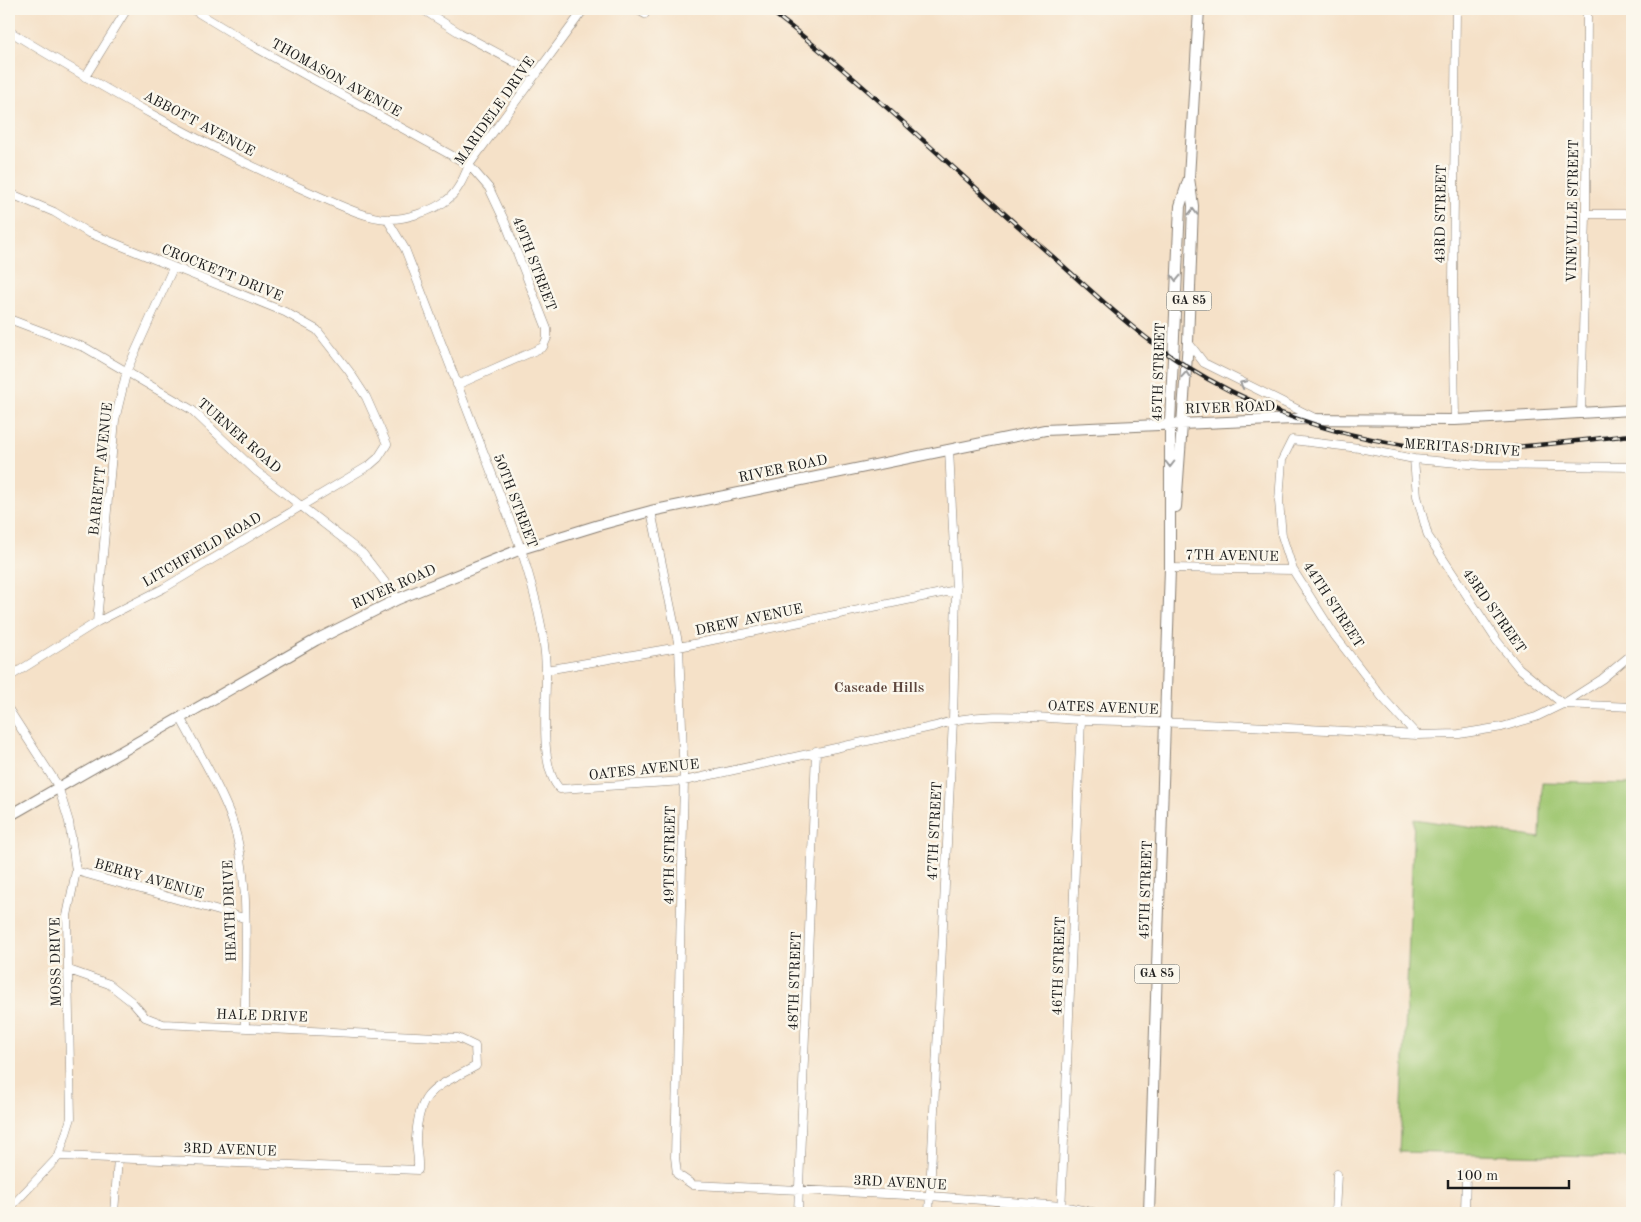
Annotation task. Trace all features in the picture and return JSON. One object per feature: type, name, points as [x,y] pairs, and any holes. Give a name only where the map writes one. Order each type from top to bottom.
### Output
[{"type":"main road","name":"45TH STREET","points":[[1170,568],[1188,342],[1193,206],[1189,178],[1199,9]]},
{"type":"main road","name":"45TH STREET","points":[[1149,1213],[1166,722],[1170,568],[1170,423],[1180,206],[1189,178]]},
{"type":"main road","name":"RIVER ROAD","points":[[9,816],[58,786],[316,640],[398,599],[521,550],[600,524],[651,511],[1045,430],[1170,423],[1455,420],[1632,410]]},
{"type":"street","points":[[85,77],[127,9]]},
{"type":"street","name":"THOMASON AVENUE","points":[[192,9],[253,46],[469,165]]},
{"type":"street","points":[[422,9],[537,74]]},
{"type":"street","name":"MARIDELE DRIVE","points":[[387,219],[409,218],[447,200],[460,184],[469,165],[584,9]]},
{"type":"street","points":[[636,9],[645,14]]},
{"type":"street","name":"43RD STREET","points":[[1455,420],[1453,285],[1456,9]]},
{"type":"street","name":"VINEVILLE STREET","points":[[1581,414],[1586,214],[1587,9]]},
{"type":"street","name":"ABBOTT AVENUE","points":[[9,31],[85,77],[255,169],[337,204],[377,218],[387,219]]},
{"type":"street","name":"49TH STREET","points":[[457,385],[543,346],[547,338],[547,329],[505,222],[489,188],[469,165]]},
{"type":"street","name":"CROCKETT DRIVE","points":[[9,193],[54,212],[87,232],[285,312],[317,330],[349,371],[366,397],[380,430]]},
{"type":"street","points":[[1586,214],[1632,214]]},
{"type":"street","name":"50TH STREET","points":[[387,219],[405,248],[521,550],[536,600],[546,670],[544,704],[549,769],[553,782],[560,789],[576,789]]},
{"type":"street","name":"BARRETT AVENUE","points":[[97,622],[116,420],[127,370],[173,268]]},
{"type":"street","name":"TURNER ROAD","points":[[9,319],[86,348],[127,370],[192,410],[256,471],[303,505],[363,554],[398,599]]},
{"type":"street","points":[[1188,342],[1204,363],[1290,408],[1319,420]]},
{"type":"street","name":"LITCHFIELD ROAD","points":[[9,677],[97,622],[164,588],[378,458],[386,444],[380,430]]},
{"type":"street","name":"MERITAS DRIVE","points":[[1292,440],[1359,448],[1414,459],[1480,465],[1632,467]]},
{"type":"street","name":"44TH STREET","points":[[1292,440],[1282,460],[1279,501],[1282,536],[1293,570],[1335,636],[1382,697],[1417,735]]},
{"type":"street","name":"47TH STREET","points":[[928,1213],[953,720],[956,590],[949,449]]},
{"type":"street","name":"43RD STREET","points":[[1414,459],[1417,496],[1428,536],[1497,641],[1519,668],[1563,704]]},
{"type":"street","name":"49TH STREET","points":[[651,511],[679,647],[684,780],[676,1174],[693,1185],[700,1186]]},
{"type":"street","name":"7TH AVENUE","points":[[1170,568],[1293,570]]},
{"type":"street","name":"DREW AVENUE","points":[[546,670],[679,647],[956,590]]},
{"type":"street","points":[[1563,704],[1602,679],[1632,654]]},
{"type":"street","name":"OATES AVENUE","points":[[576,789],[684,780],[936,726],[953,720],[1018,717],[1166,722],[1417,735],[1459,734],[1502,727],[1536,717],[1563,704],[1632,707]]},
{"type":"street","name":"MOSS DRIVE","points":[[9,710],[58,786],[69,822],[76,870],[67,916],[71,1118],[59,1156],[9,1209]]},
{"type":"street","name":"HEATH DRIVE","points":[[180,717],[229,812],[240,851],[244,882],[245,1028]]},
{"type":"street","name":"46TH STREET","points":[[1062,1210],[1081,720]]},
{"type":"street","name":"48TH STREET","points":[[798,1213],[816,751]]},
{"type":"street","name":"BERRY AVENUE","points":[[76,870],[244,918]]},
{"type":"street","name":"HALE DRIVE","points":[[69,970],[109,984],[132,1002],[145,1017],[163,1024],[458,1038],[475,1046],[476,1066],[428,1093],[420,1108],[416,1140],[418,1170],[400,1169]]},
{"type":"street","name":"3RD AVENUE","points":[[59,1156],[400,1169]]},
{"type":"street","points":[[114,1213],[118,1158]]},
{"type":"street","points":[[1335,1213],[1337,1174]]},
{"type":"street","points":[[1465,1213],[1466,1174]]},
{"type":"street","name":"3RD AVENUE","points":[[700,1186],[930,1196],[1097,1213]]},
{"type":"green space","points":[[1542,782],[1632,784],[1632,1158],[1400,1152],[1414,819],[1540,838]]},
{"type":"railway","points":[[768,9],[877,99],[1133,328],[1186,366],[1237,394],[1291,417],[1318,426],[1375,440],[1432,448],[1490,449],[1632,435]]},
{"type":"district","name":"Cascade Hills","points":[[879,688]]}]
